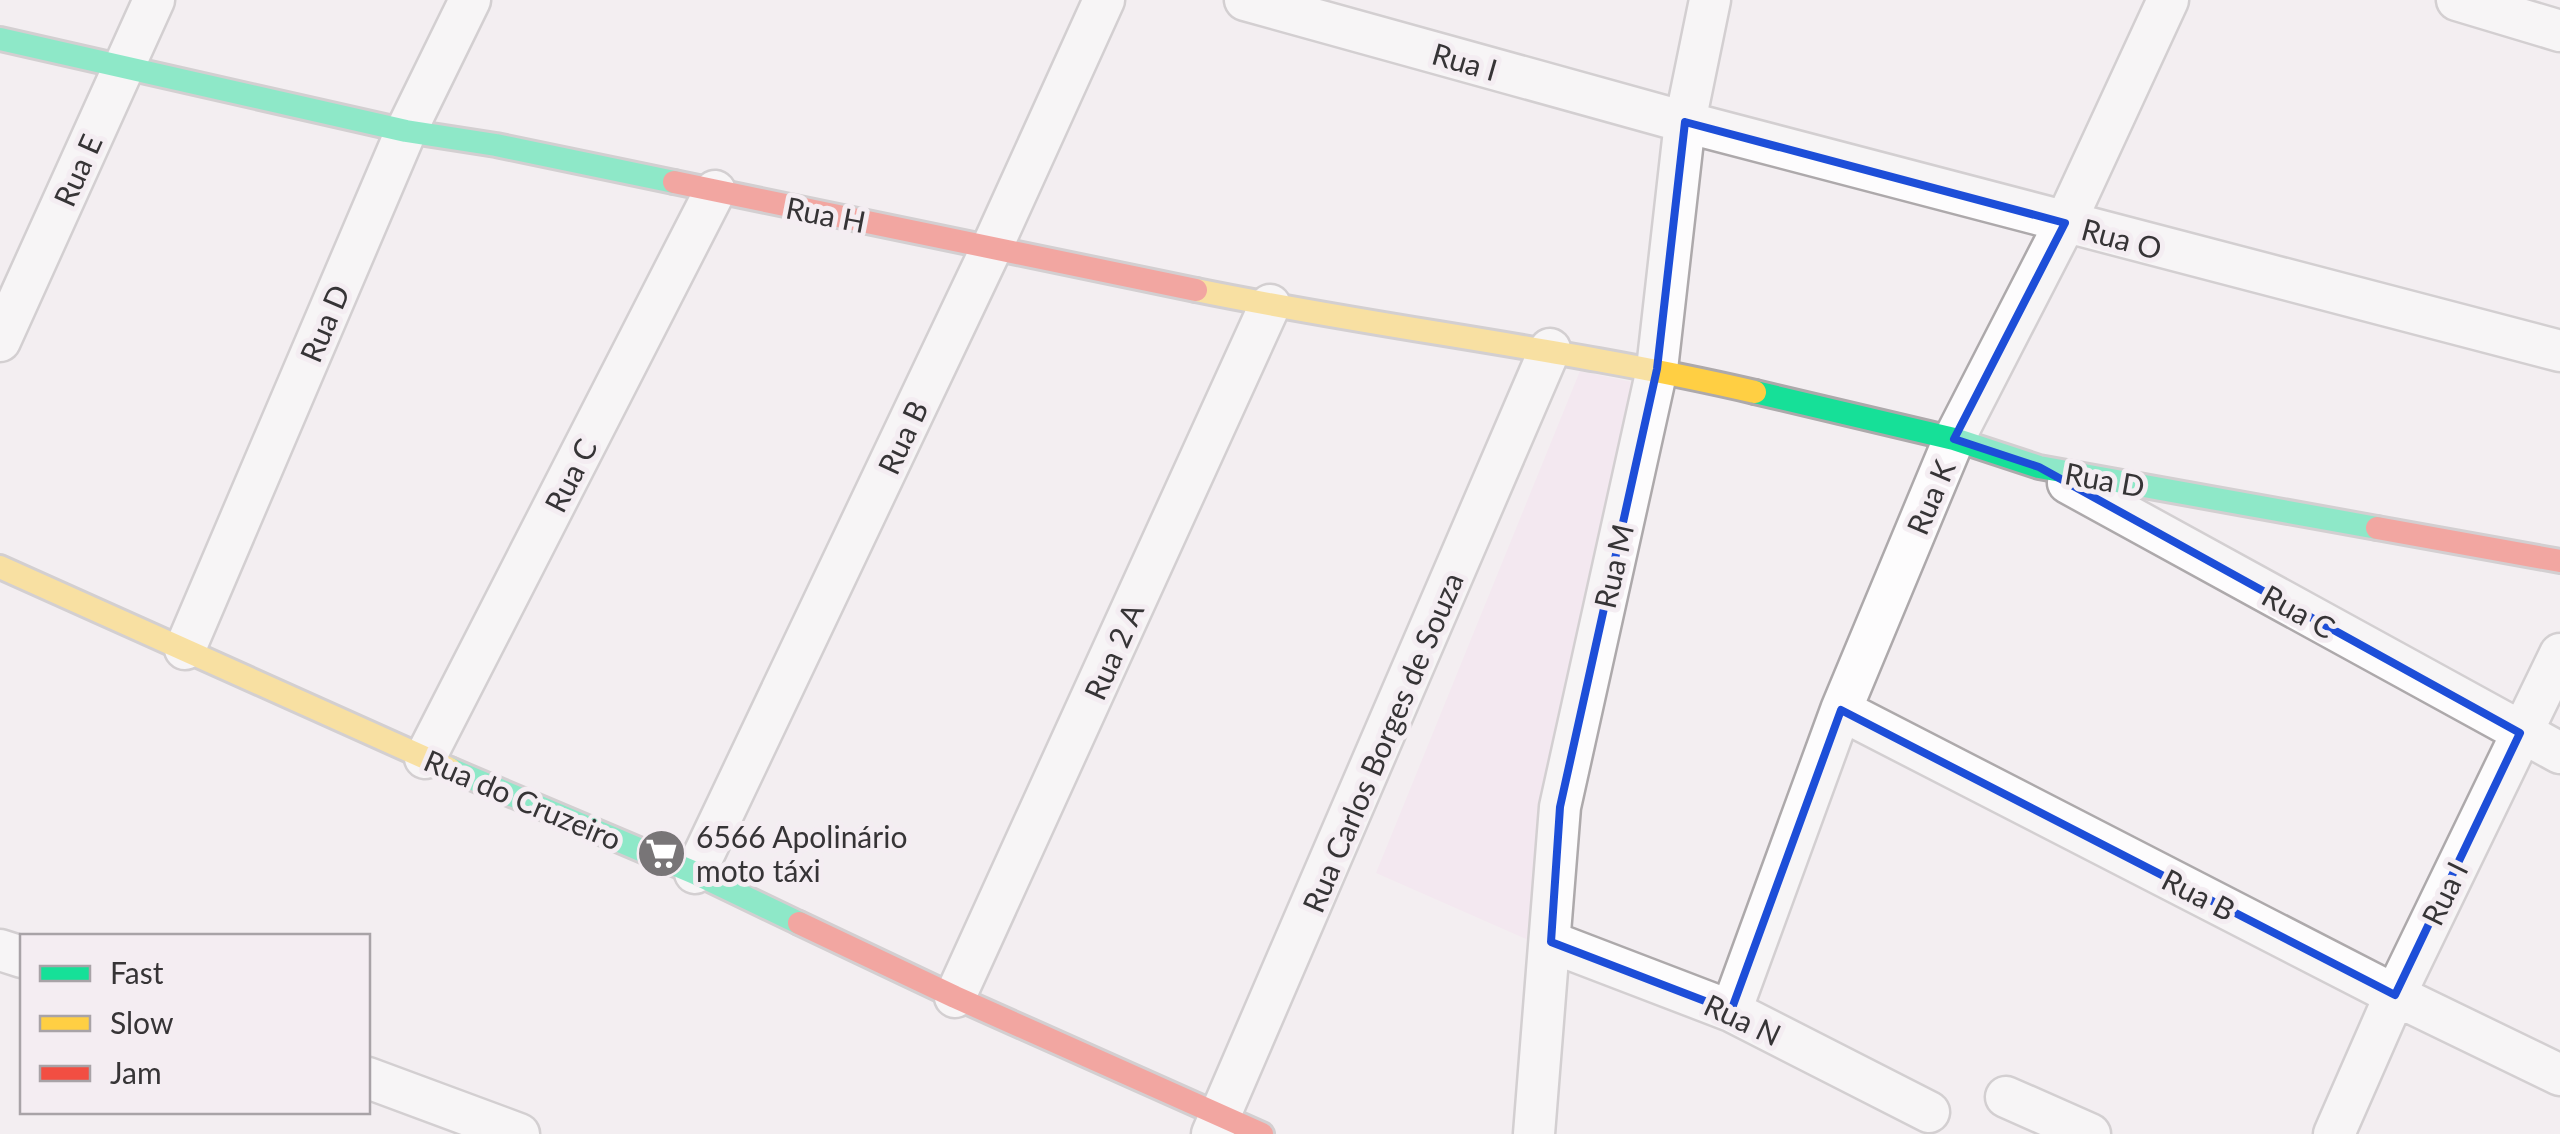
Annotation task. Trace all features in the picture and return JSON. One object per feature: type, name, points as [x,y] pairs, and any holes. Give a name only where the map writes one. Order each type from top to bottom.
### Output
[{"type":"street","name":"Rua E","points":[[0,341],[154,0]]},
{"type":"street","name":"Rua D","points":[[185,649],[406,131],[470,0]]},
{"type":"street","name":"Rua B","points":[[695,873],[992,248],[1104,0]]},
{"type":"street","name":"Rua I","points":[[1245,0],[1360,15],[1685,122]]},
{"type":"street","name":"Rua M","points":[[1534,1134],[1560,807],[1656,369],[1685,122],[1710,0]]},
{"type":"street","name":"Rua K","points":[[1731,1011],[1841,710],[1954,439],[2065,223],[2168,0]]},
{"type":"street","points":[[2457,0],[2560,31]]},
{"type":"street","name":"Rua H","points":[[0,38],[406,131],[496,145],[1270,305],[1656,369]]},
{"type":"street","name":"Rua O","points":[[1685,122],[2560,351]]},
{"type":"street","name":"Rua C","points":[[425,758],[716,191]]},
{"type":"street","name":"Rua 2 A","points":[[956,997],[1270,305]]},
{"type":"street","name":"Rua Carlos Borges de Souza","points":[[1217,1125],[1550,349]]},
{"type":"street","name":"Rua D","points":[[1656,369],[1954,439],[2039,467],[2560,562]]},
{"type":"street","name":"Rua C","points":[[2039,467],[2560,753]]},
{"type":"street","name":"Rua do Cruzeiro","points":[[0,567],[425,758],[695,873],[1217,1125],[1262,1134]]},
{"type":"street","name":"Rua I","points":[[2334,1134],[2395,995],[2560,654]]},
{"type":"street","name":"Rua B","points":[[1841,710],[2395,995],[2560,1075]]},
{"type":"street","name":"Rua N","points":[[1550,942],[1731,1011],[1929,1112]]},
{"type":"street","points":[[370,1079],[519,1134]]},
{"type":"street","points":[[2006,1097],[2090,1134]]},
{"type":"highlighted area","points":[[1685,122],[2065,223],[1954,439],[2039,467],[2520,733],[2395,995],[1841,710],[1731,1011],[1551,942],[1560,807],[1657,369]]},
{"type":"shaded area","points":[[1580,371],[1637,383],[1542,946],[1376,873]]},
{"type":"traffic: fast","points":[[0,39],[406,131],[496,145],[674,182]]},
{"type":"traffic: fast","points":[[1755,392],[1954,439],[2039,467],[2377,528]]},
{"type":"traffic: fast","points":[[450,769],[695,873],[799,923]]},
{"type":"traffic: slow","points":[[1196,290],[1616,363],[1755,392]]},
{"type":"traffic: slow","points":[[0,567],[450,769]]},
{"type":"traffic: jam","points":[[674,182],[1196,290]]},
{"type":"traffic: jam","points":[[2377,528],[2560,561]]},
{"type":"traffic: jam","points":[[799,923],[1262,1134]]},
{"type":"place","name":"6566 Apolinário moto táxi","points":[[661,853]]}]
